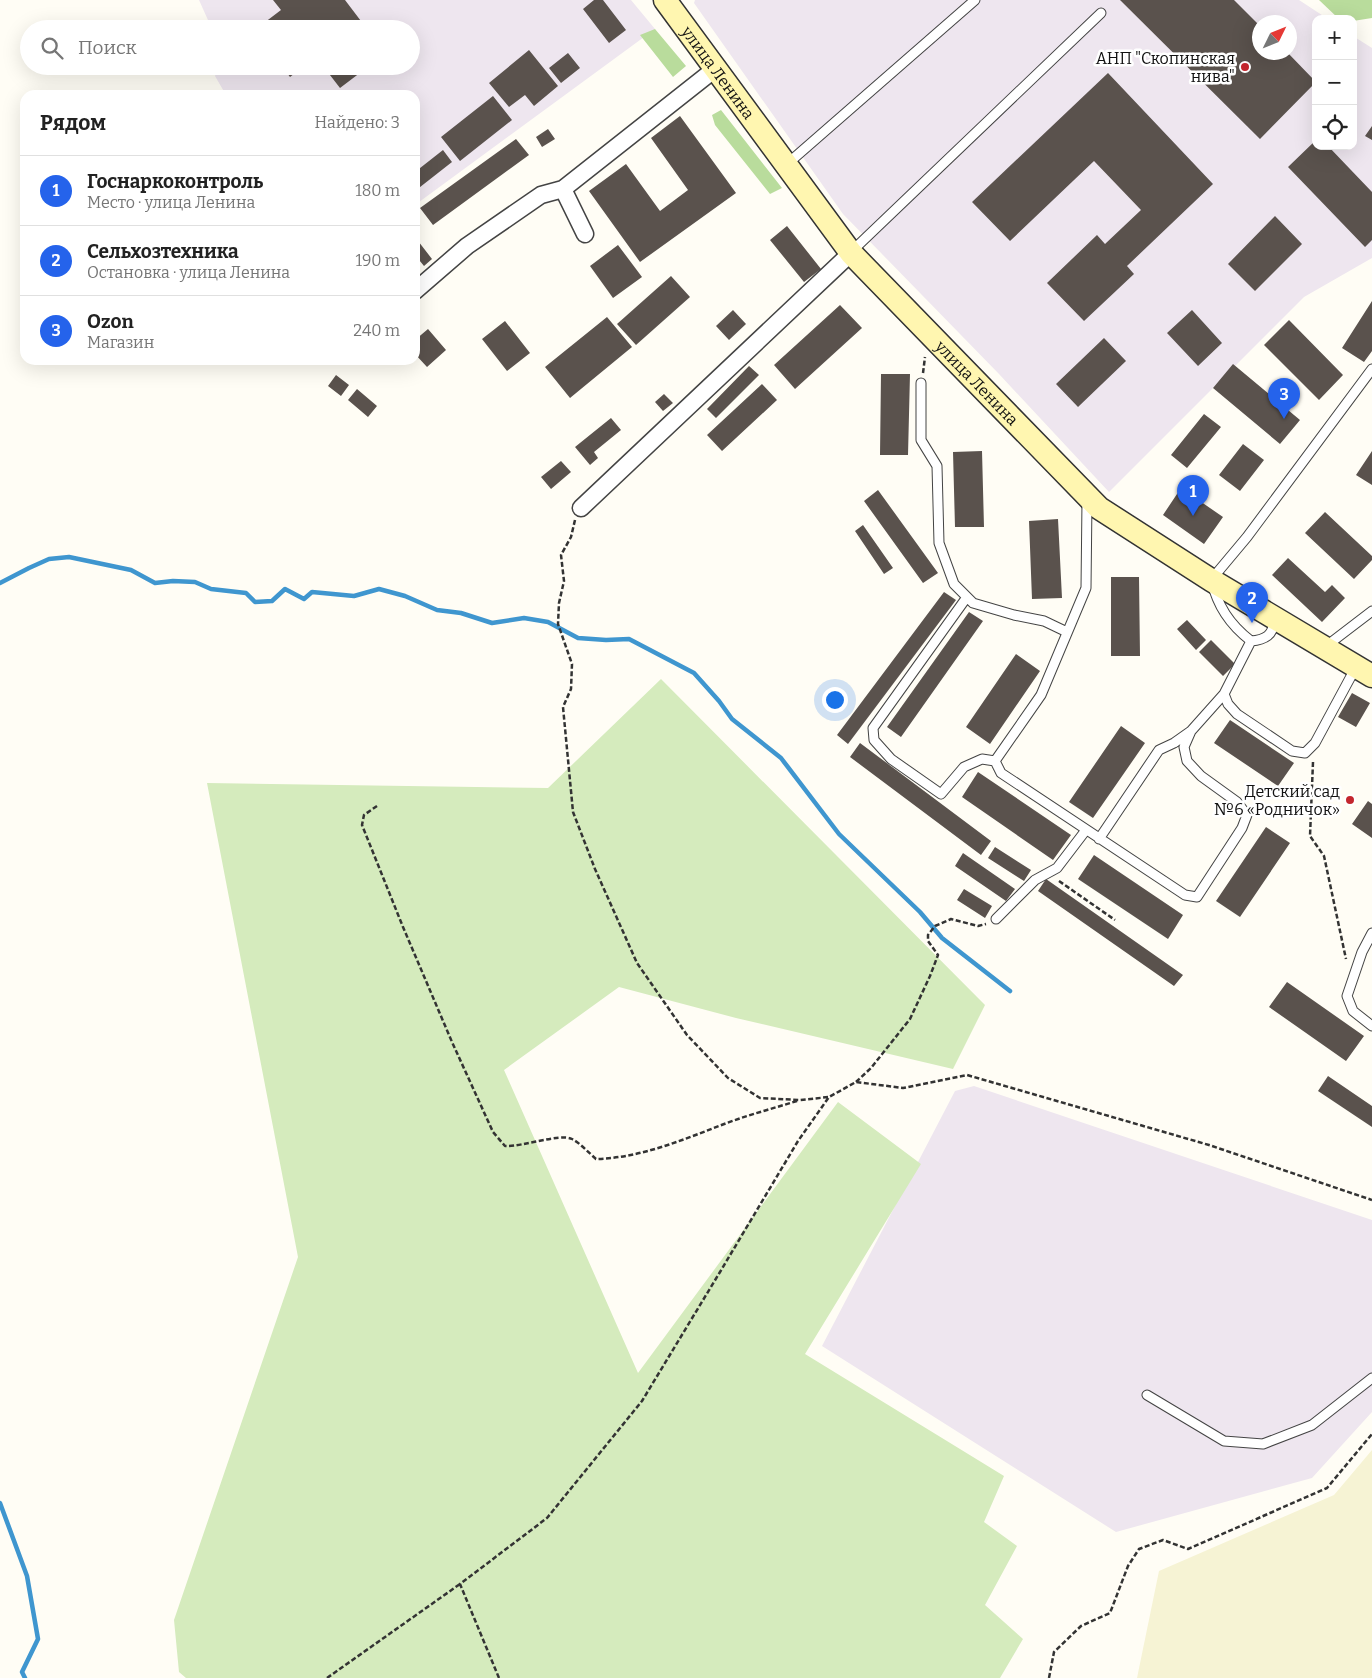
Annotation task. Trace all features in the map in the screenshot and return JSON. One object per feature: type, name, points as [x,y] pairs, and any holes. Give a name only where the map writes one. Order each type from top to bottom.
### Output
[{"type":"street","name":"улица Ленина","points":[[665,0],[851,253],[1099,508],[1211,580],[1364,672]]},
{"type":"street","points":[[420,287],[467,246],[541,195],[562,189],[715,69]]},
{"type":"street","points":[[562,189],[585,234]]},
{"type":"street","points":[[581,508],[851,253]]},
{"type":"lane","points":[[786,165],[975,0]]},
{"type":"lane","points":[[851,253],[1101,13]]},
{"type":"lane","points":[[1272,616],[1274,623],[1271,633],[1263,640],[1251,641],[1237,630],[1226,616],[1216,597],[1211,580],[1247,537],[1372,369]]},
{"type":"lane","points":[[921,383],[921,440],[937,466],[939,543],[954,584],[973,603],[1014,615],[1044,621],[1067,632]]},
{"type":"lane","points":[[995,761],[1042,695],[1086,588],[1087,496]]},
{"type":"lane","points":[[968,597],[873,728],[874,740],[891,759],[941,794],[964,767],[982,759],[995,761]]},
{"type":"lane","points":[[1325,647],[1372,611]]},
{"type":"lane","points":[[1099,839],[1159,750],[1174,743],[1191,731],[1224,694],[1251,641]]},
{"type":"lane","points":[[1224,694],[1228,704],[1237,714],[1292,751],[1305,753],[1316,743],[1364,672]]},
{"type":"lane","points":[[995,761],[1001,773],[1099,839],[1185,896],[1197,897],[1242,828],[1247,815],[1237,802],[1201,776],[1187,761],[1184,747],[1191,731]]},
{"type":"lane","points":[[996,919],[1035,880],[1057,868],[1086,830]]},
{"type":"lane","points":[[1372,933],[1362,952],[1347,996],[1353,1011],[1372,1026]]},
{"type":"lane","points":[[1147,1395],[1224,1441],[1263,1444],[1312,1425],[1372,1378]]},
{"type":"path","points":[[921,383],[925,357]]},
{"type":"path","points":[[581,508],[575,520],[571,537],[561,555],[564,581],[559,603],[558,624],[572,664],[571,690],[563,707],[573,812],[595,869],[637,963],[687,1035],[728,1078],[760,1098],[800,1100],[829,1097],[856,1082],[871,1068],[910,1019],[938,954],[928,941],[928,935],[935,926],[951,919],[978,926],[996,919]]},
{"type":"path","points":[[1316,743],[1312,765],[1310,836],[1324,856],[1351,985]]},
{"type":"path","points":[[377,806],[364,815],[362,825],[452,1042],[493,1132],[505,1146],[515,1146],[558,1137],[572,1138],[596,1159],[613,1159],[681,1141],[729,1122],[800,1100]]},
{"type":"path","points":[[1048,872],[1115,920]]},
{"type":"path","points":[[856,1082],[902,1088],[967,1075],[1209,1145],[1372,1200]]},
{"type":"path","points":[[327,1678],[460,1584],[547,1518],[642,1401],[798,1141],[829,1097]]},
{"type":"path","points":[[1049,1678],[1054,1652],[1081,1626],[1110,1613],[1128,1566],[1139,1548],[1163,1540],[1188,1548],[1327,1488],[1372,1434]]},
{"type":"path","points":[[460,1584],[499,1678]]},
{"type":"shaded area","points":[[199,0],[631,0],[655,29],[420,201],[420,90],[223,90],[215,76],[420,75],[420,20],[208,20]]},
{"type":"shaded area","name":"АНП \"Скопинская нива\"","points":[[695,0],[1299,0],[1322,15],[1312,15],[1312,150],[1357,150],[1357,39],[1372,48],[1372,258],[1304,297],[1109,492],[999,374],[843,214],[694,3]]},
{"type":"shaded area","points":[[974,1086],[1372,1220],[1372,1412],[1312,1478],[1116,1532],[822,1346],[955,1091]]},
{"type":"shaded area","points":[[1372,1450],[1372,1678],[1137,1678],[1159,1571],[1334,1495]]},
{"type":"green space","points":[[1319,0],[1372,0],[1372,18],[1357,20],[1357,15],[1335,15]]},
{"type":"green space","points":[[655,29],[686,66],[673,77],[640,35]]},
{"type":"green space","points":[[721,110],[782,188],[770,194],[715,125],[712,115]]},
{"type":"green space","points":[[661,679],[985,1005],[953,1069],[736,1018],[619,987],[504,1070],[638,1373],[838,1102],[921,1164],[805,1354],[1004,1476],[984,1522],[1017,1546],[985,1605],[1023,1639],[1000,1678],[186,1678],[179,1672],[174,1620],[298,1257],[207,783],[548,788]]},
{"type":"building","points":[[273,0],[345,0],[360,20],[268,20],[281,10]]},
{"type":"building","points":[[594,0],[603,0],[626,30],[609,43],[583,9]]},
{"type":"building","name":"АНП \"Скопинская нива\"","points":[[1120,0],[1234,0],[1252,18],[1252,60],[1295,60],[1312,78],[1312,86],[1260,139]]},
{"type":"building","points":[[529,50],[558,86],[534,106],[525,95],[509,107],[489,83]]},
{"type":"building","points":[[568,53],[580,68],[561,83],[549,68]]},
{"type":"building","points":[[1108,73],[1213,184],[1127,266],[1134,274],[1084,321],[1047,283],[1097,235],[1105,244],[1141,210],[1094,161],[1010,241],[972,202]]},
{"type":"building","points":[[330,75],[357,75],[340,88]]},
{"type":"building","points":[[493,96],[512,120],[460,161],[441,137]]},
{"type":"building","points":[[680,116],[736,193],[640,262],[589,191],[626,164],[660,211],[688,190],[651,138]]},
{"type":"building","points":[[1372,126],[1372,140],[1365,136]]},
{"type":"building","points":[[548,129],[555,139],[542,147],[536,137]]},
{"type":"building","points":[[516,139],[529,155],[433,225],[420,208]]},
{"type":"building","points":[[1312,144],[1312,150],[1332,150],[1372,192],[1372,240],[1365,247],[1288,167]]},
{"type":"building","points":[[443,150],[452,162],[420,187],[420,168]]},
{"type":"building","points":[[1275,216],[1302,244],[1255,291],[1228,264]]},
{"type":"building","points":[[787,226],[821,269],[804,282],[770,240]]},
{"type":"building","points":[[420,243],[432,259],[424,266],[420,261]]},
{"type":"building","points":[[618,245],[642,277],[613,298],[590,266]]},
{"type":"building","points":[[671,276],[690,297],[636,345],[617,324]]},
{"type":"building","points":[[1372,301],[1372,351],[1364,362],[1342,348]]},
{"type":"building","points":[[840,305],[862,328],[795,389],[774,365]]},
{"type":"building","points":[[733,310],[746,324],[729,340],[716,326]]},
{"type":"building","points":[[1192,310],[1222,343],[1198,366],[1167,333]]},
{"type":"building","points":[[607,317],[632,347],[570,398],[545,367]]},
{"type":"building","points":[[1289,320],[1343,375],[1319,400],[1264,345]]},
{"type":"building","points":[[505,321],[530,353],[507,371],[482,339]]},
{"type":"building","points":[[428,329],[446,350],[427,367],[420,359],[420,336]]},
{"type":"building","points":[[1104,338],[1126,361],[1078,407],[1056,384]]},
{"type":"building","points":[[1233,364],[1300,420],[1280,444],[1213,388]]},
{"type":"building","points":[[749,366],[759,375],[716,418],[707,409]]},
{"type":"building","points":[[881,374],[910,374],[908,455],[880,455]]},
{"type":"building","points":[[336,375],[349,385],[341,396],[328,386]]},
{"type":"building","points":[[762,384],[777,400],[722,451],[707,435]]},
{"type":"building","points":[[357,389],[377,406],[368,417],[348,400]]},
{"type":"building","points":[[664,394],[673,403],[663,411],[655,402]]},
{"type":"building","points":[[1204,414],[1221,427],[1187,468],[1171,455]]},
{"type":"building","points":[[611,418],[621,430],[594,452],[598,458],[590,465],[575,447]]},
{"type":"building","points":[[1243,444],[1264,460],[1240,491],[1219,475]]},
{"type":"building","points":[[982,451],[984,527],[955,527],[953,452]]},
{"type":"building","points":[[1372,451],[1372,485],[1356,475]]},
{"type":"building","points":[[561,461],[571,472],[551,489],[541,477]]},
{"type":"building","points":[[1181,488],[1223,517],[1204,544],[1163,515]]},
{"type":"building","points":[[878,490],[938,573],[923,583],[864,501]]},
{"type":"building","points":[[1325,512],[1372,556],[1372,560],[1354,579],[1305,533]]},
{"type":"building","points":[[1058,519],[1062,598],[1032,599],[1029,521]]},
{"type":"building","points":[[863,525],[893,568],[884,574],[855,531]]},
{"type":"building","points":[[1288,558],[1325,592],[1332,585],[1345,598],[1322,622],[1272,575]]},
{"type":"building","points":[[1111,577],[1139,577],[1140,656],[1111,656]]},
{"type":"building","points":[[944,592],[956,600],[848,744],[837,735]]},
{"type":"building","points":[[969,612],[983,621],[901,737],[887,727]]},
{"type":"building","points":[[1187,620],[1206,640],[1196,650],[1177,629]]},
{"type":"building","points":[[1211,640],[1235,664],[1223,676],[1199,652]]},
{"type":"building","points":[[1016,654],[1040,671],[990,744],[966,727]]},
{"type":"building","points":[[1352,693],[1370,703],[1356,727],[1338,717]]},
{"type":"building","points":[[1230,720],[1294,763],[1278,786],[1214,743]]},
{"type":"building","points":[[1121,726],[1145,743],[1093,818],[1069,802]]},
{"type":"building","points":[[860,743],[991,841],[981,855],[850,757]]},
{"type":"building","points":[[978,772],[1071,835],[1053,860],[962,797]]},
{"type":"building","points":[[1368,801],[1372,804],[1372,838],[1352,824]]},
{"type":"building","points":[[1266,827],[1290,843],[1240,917],[1216,901]]},
{"type":"building","points":[[995,847],[1031,870],[1024,881],[988,858]]},
{"type":"building","points":[[963,853],[1015,889],[1006,901],[955,866]]},
{"type":"building","points":[[1094,855],[1183,915],[1168,939],[1078,879]]},
{"type":"building","points":[[1046,879],[1183,975],[1174,986],[1038,891]]},
{"type":"building","points":[[964,889],[992,906],[985,918],[957,900]]},
{"type":"building","points":[[1287,982],[1364,1036],[1346,1061],[1269,1007]]},
{"type":"building","points":[[1328,1076],[1372,1106],[1372,1127],[1318,1091]]},
{"type":"waterway","points":[[0,583],[49,559],[69,557],[131,570],[155,583],[173,581],[195,582],[211,589],[246,593],[255,602],[272,601],[285,589],[304,599],[312,592],[354,596],[379,589],[405,596],[437,610],[461,613],[492,623],[524,618],[548,622],[578,638],[629,639],[694,673],[732,719],[781,758],[839,834],[920,912],[942,938],[1010,991]]},
{"type":"waterway","points":[[0,1503],[27,1576],[38,1639],[22,1672],[25,1678]]},
{"type":"place","name":"АНП \"Скопинская нива\"","points":[[1245,67]]},
{"type":"place","name":"Ozon","points":[[1284,419]]},
{"type":"place","name":"Госнаркоконтроль","points":[[1193,516]]},
{"type":"place","name":"Сельхозтехника","points":[[1252,623]]},
{"type":"place","name":"Детский сад №6 «Родничок»","points":[[1350,800]]}]
